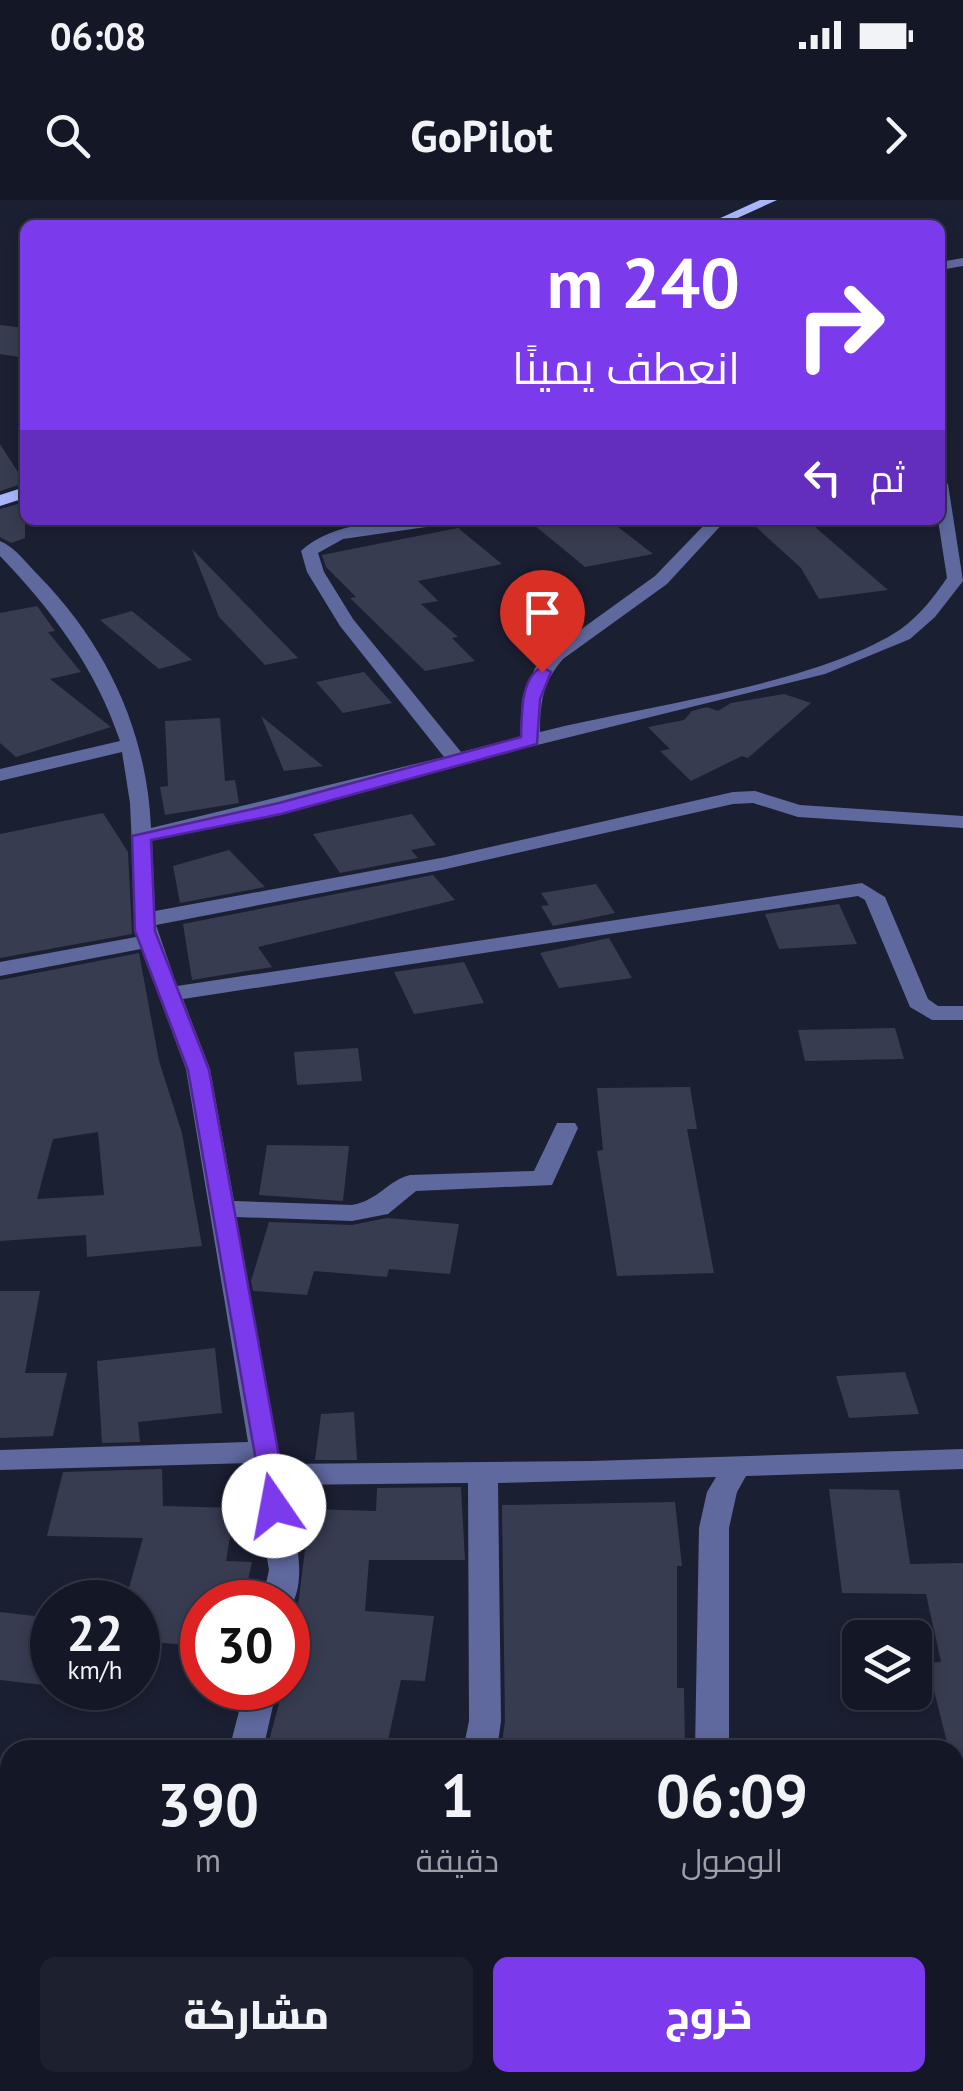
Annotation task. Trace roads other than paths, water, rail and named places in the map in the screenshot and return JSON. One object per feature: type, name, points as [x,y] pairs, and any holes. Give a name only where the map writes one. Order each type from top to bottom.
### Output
[{"type":"main road","points":[[722,220],[770,200]]},
{"type":"street","points":[[142,836],[281,808],[530,740],[827,669],[897,639],[934,612],[956,578],[955,523],[945,497]]},
{"type":"street","points":[[404,525],[339,534],[308,550],[311,565],[356,637],[445,740],[456,760]]},
{"type":"street","points":[[530,740],[531,699],[542,672],[556,655],[661,580],[713,525]]},
{"type":"street","points":[[0,546],[53,600],[114,695],[131,744],[142,836],[147,930],[198,1070],[253,1372],[284,1570],[282,1580]]},
{"type":"street","points":[[0,775],[131,744]]},
{"type":"street","points":[[0,968],[147,930],[733,798],[755,797],[798,811],[963,822]]},
{"type":"street","points":[[169,994],[862,890],[874,897],[918,1002],[932,1012],[963,1014]]},
{"type":"street","points":[[224,1208],[352,1214],[378,1208],[410,1182],[543,1178],[566,1128]]},
{"type":"street","points":[[0,1460],[266,1463],[342,1471],[483,1474],[963,1459]]},
{"type":"street","points":[[712,1740],[714,1528],[722,1492],[736,1467]]},
{"type":"street","points":[[482,1740],[485,1721],[483,1474]]},
{"type":"street","points":[[248,1740],[256,1710]]}]
